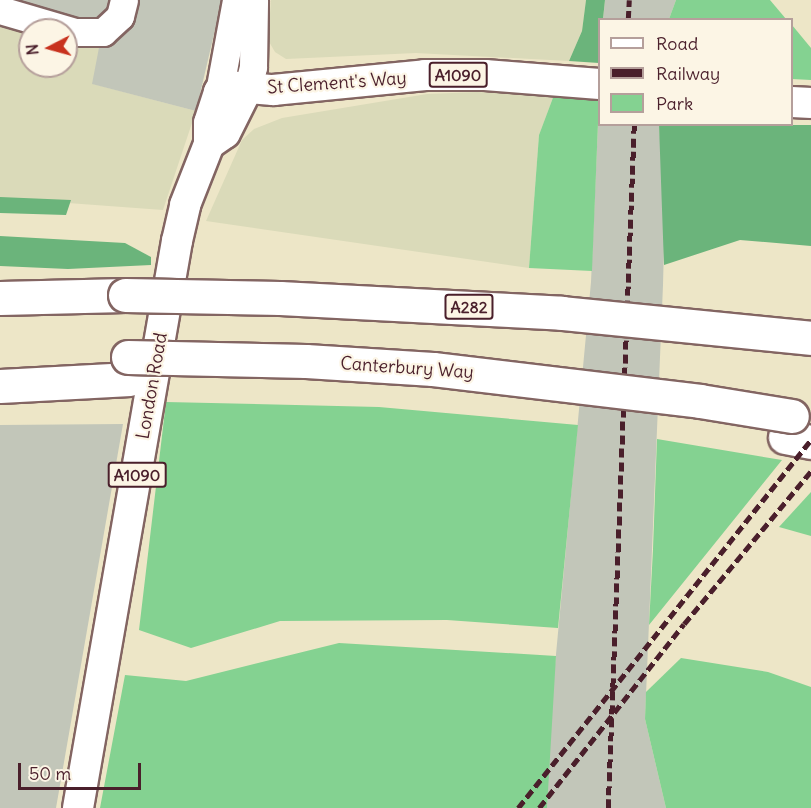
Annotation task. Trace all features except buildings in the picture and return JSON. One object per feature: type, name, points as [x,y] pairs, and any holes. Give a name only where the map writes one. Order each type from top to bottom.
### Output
[{"type":"highway","name":"A282","points":[[0,298],[125,295],[292,299],[562,313],[811,338]]},
{"type":"highway","name":"Canterbury Way","points":[[0,386],[129,368],[296,360],[432,369],[700,400],[811,420]]},
{"type":"highway","name":"Canterbury Way","points":[[0,364],[129,368],[475,395],[603,410],[811,442]]},
{"type":"main road","name":"St Clement's Way","points":[[219,92],[248,87],[273,90],[320,87],[425,75],[589,83]]},
{"type":"main road","name":"London Road","points":[[208,144],[225,133],[248,87]]},
{"type":"main road","name":"London Road","points":[[78,808],[177,241],[185,205],[208,144],[209,123],[219,92]]},
{"type":"main road","points":[[793,102],[811,102]]},
{"type":"street","points":[[0,10],[75,32],[103,32],[120,16],[124,0]]},
{"type":"street","name":"London Road","points":[[219,92],[236,0]]},
{"type":"street","name":"London Road","points":[[248,87],[254,67],[254,0]]},
{"type":"shaded area","points":[[0,0],[222,0],[196,111],[92,84],[102,32],[78,24],[78,18],[57,18]]},
{"type":"shaded area","points":[[271,0],[586,0],[582,31],[569,61],[416,53],[286,59],[275,52],[268,40]]},
{"type":"shaded area","points":[[605,0],[676,0],[669,18],[603,18]]},
{"type":"shaded area","points":[[0,11],[34,18],[18,18],[18,78],[78,78],[78,27],[103,32],[93,84],[196,111],[163,210],[0,198]]},
{"type":"shaded area","points":[[477,92],[554,95],[539,135],[529,268],[206,221],[242,140],[254,129],[282,118],[427,94]]},
{"type":"shaded area","points":[[598,124],[659,126],[665,206],[645,719],[666,808],[547,808],[550,718],[591,282]]},
{"type":"shaded area","points":[[123,424],[56,808],[0,808],[0,425]]},
{"type":"green space","points":[[586,0],[605,0],[603,18],[598,18],[598,63],[569,61],[582,31]]},
{"type":"green space","points":[[676,0],[770,0],[785,18],[669,18]]},
{"type":"green space","points":[[793,26],[811,48],[811,80],[793,79]]},
{"type":"green space","points":[[554,95],[598,99],[592,271],[529,268],[539,135]]},
{"type":"green space","points":[[811,125],[811,246],[740,240],[664,265],[659,126]]},
{"type":"green space","points":[[0,197],[71,200],[66,215],[0,213]]},
{"type":"green space","points":[[0,236],[125,243],[151,257],[151,265],[68,269],[0,266]]},
{"type":"green space","points":[[166,402],[379,407],[578,425],[558,628],[447,620],[280,621],[191,648],[139,630]]},
{"type":"green space","points":[[657,439],[782,460],[649,625],[653,549]]},
{"type":"green space","points":[[811,492],[811,536],[779,527]]},
{"type":"green space","points":[[339,643],[556,656],[547,808],[100,808],[125,675],[186,681]]},
{"type":"green space","points":[[681,658],[768,672],[811,687],[811,808],[666,808],[645,719],[646,692]]},
{"type":"railway","points":[[628,18],[629,0]]},
{"type":"railway","points":[[608,808],[634,126]]},
{"type":"railway","points":[[518,808],[811,440]]},
{"type":"railway","points":[[539,808],[684,624],[811,471]]}]
